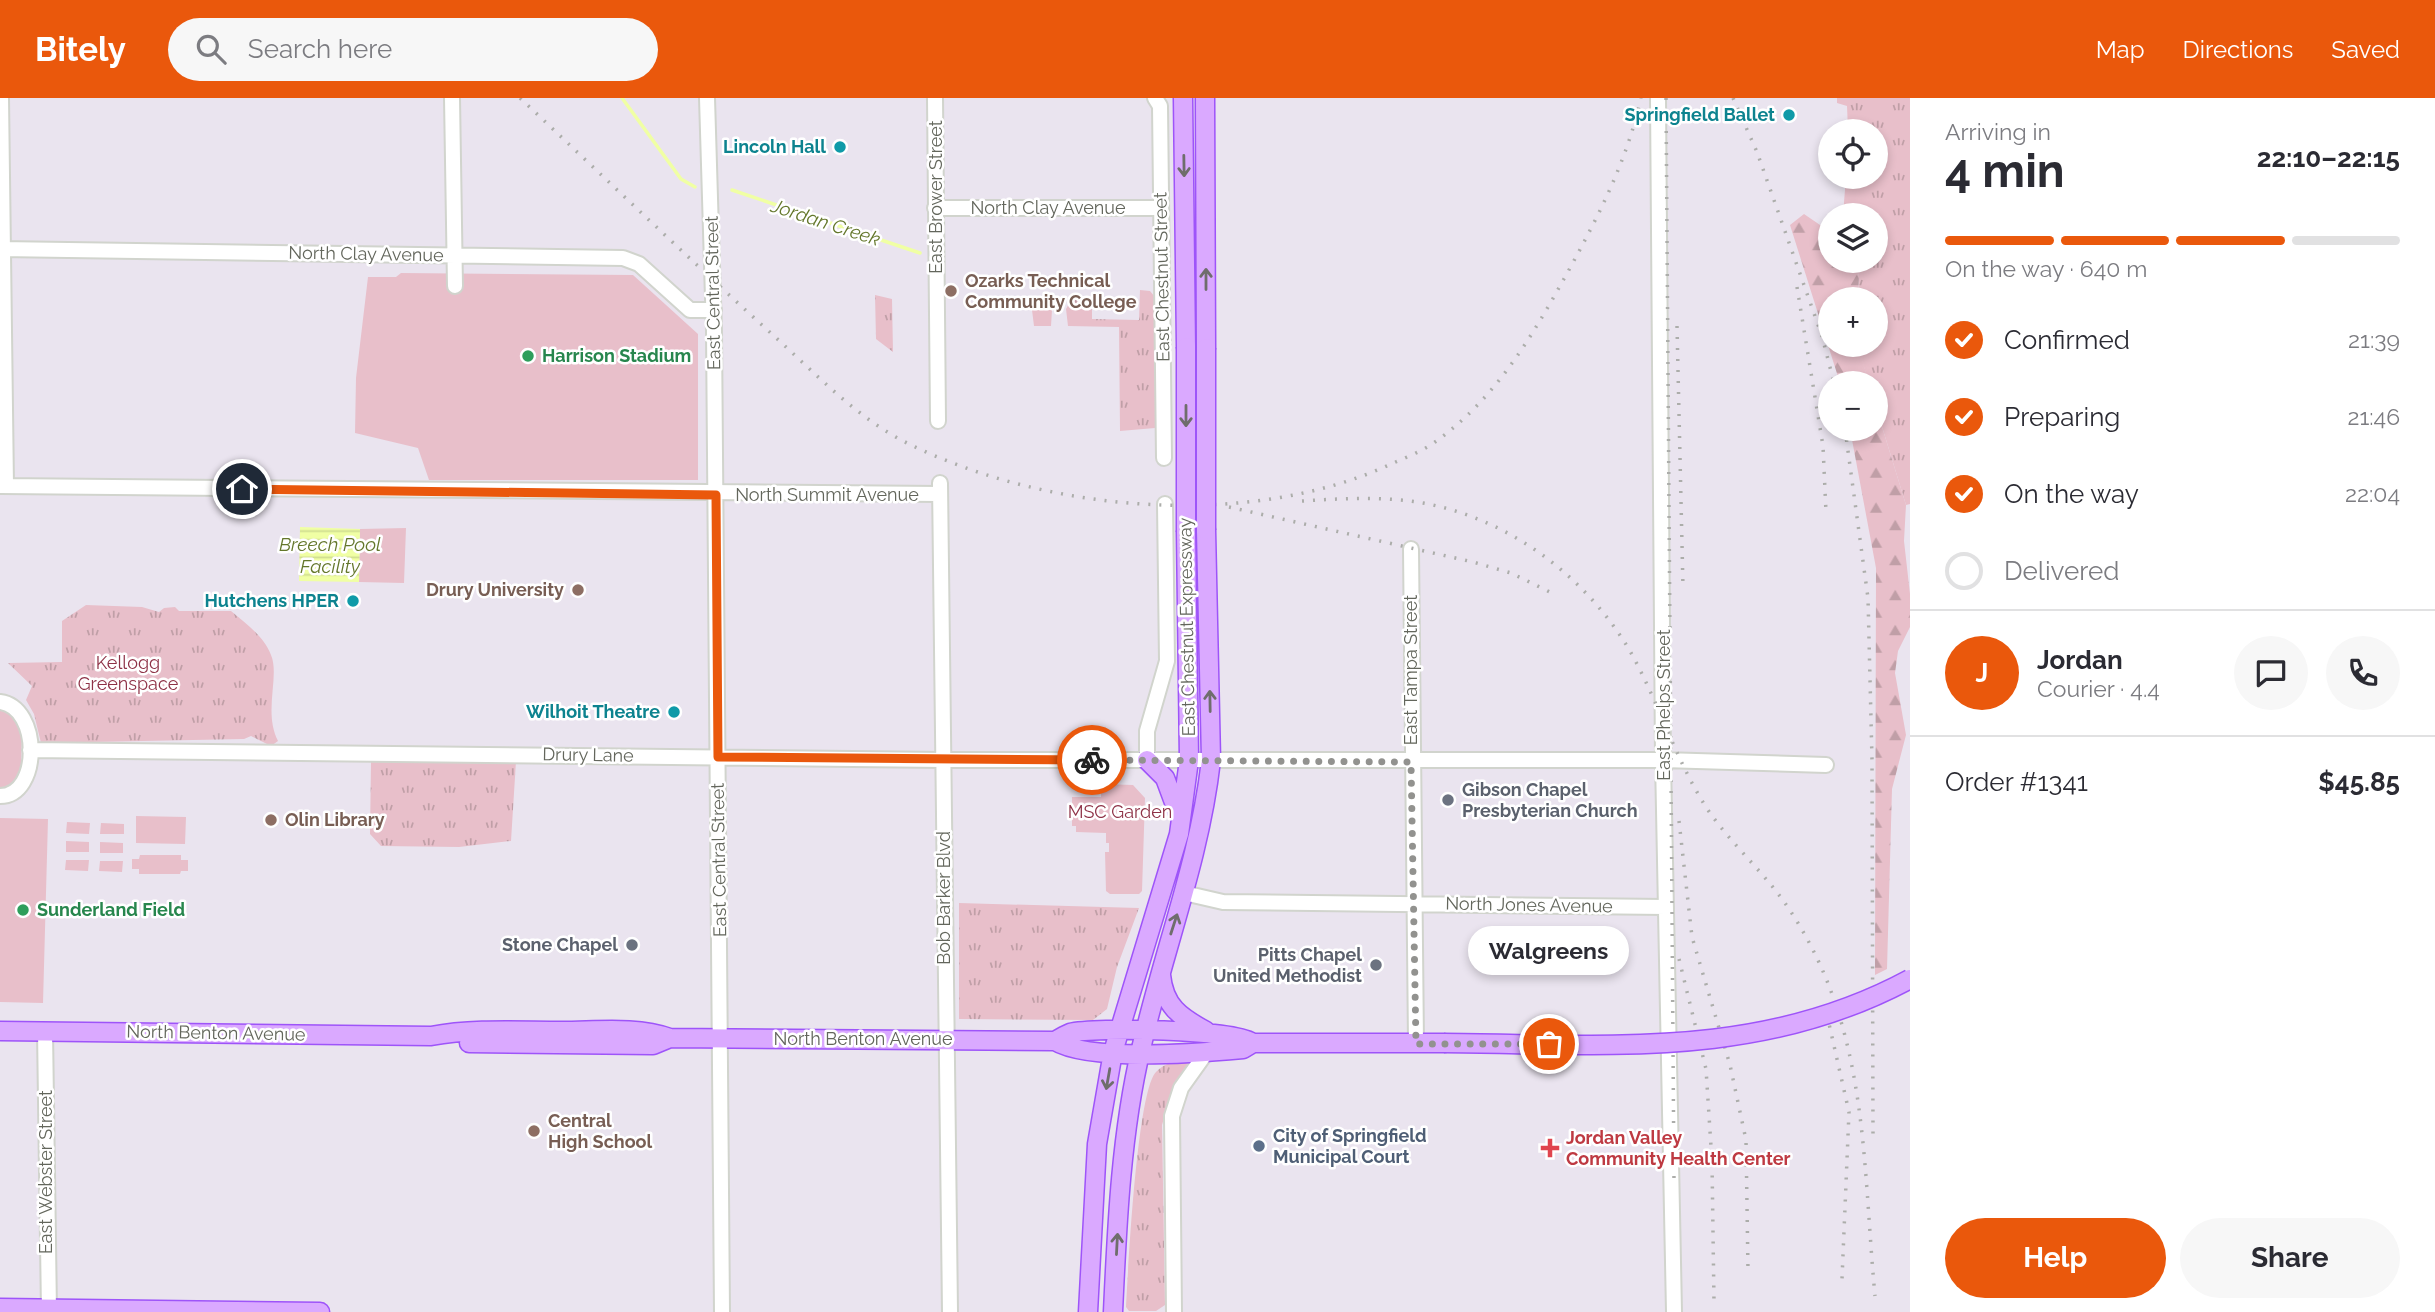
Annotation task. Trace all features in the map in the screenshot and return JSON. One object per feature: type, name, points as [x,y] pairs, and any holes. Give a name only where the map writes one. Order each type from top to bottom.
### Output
[{"type":"main road","name":"East Chestnut Expressway","points":[[1088,1312],[1097,1144],[1113,1052],[1179,834],[1189,760],[1183,98]]},
{"type":"main road","name":"East Chestnut Expressway","points":[[1113,1312],[1118,1218],[1140,1053],[1160,969],[1184,893],[1208,791],[1211,761],[1206,530],[1205,98]]},
{"type":"main road","points":[[1147,760],[1165,778],[1177,805],[1179,834]]},
{"type":"main road","points":[[1160,969],[1162,988],[1172,1010],[1209,1032]]},
{"type":"main road","name":"North Benton Avenue","points":[[0,1031],[431,1035],[458,1031],[620,1031],[653,1032],[670,1038],[1055,1041],[1068,1048],[1140,1053],[1242,1049],[1253,1043],[1681,1044],[1775,1030],[1837,1012],[1910,979]]},
{"type":"main road","name":"North Benton Avenue","points":[[1055,1041],[1070,1033],[1119,1031],[1209,1032],[1245,1037],[1253,1043]]},
{"type":"main road","points":[[0,1308],[320,1312]]},
{"type":"street","points":[[1,98],[3,486]]},
{"type":"street","points":[[452,98],[455,285]]},
{"type":"street","name":"East Central Street","points":[[700,98],[707,114]]},
{"type":"street","name":"East Central Street","points":[[707,98],[714,310],[722,1312]]},
{"type":"street","name":"East Brower Street","points":[[935,98],[938,421]]},
{"type":"street","name":"East Chestnut Street","points":[[1155,98],[1160,106],[1164,458]]},
{"type":"street","name":"East Phelps Street","points":[[1658,98],[1663,760],[1674,1312]]},
{"type":"street","name":"North Clay Avenue","points":[[935,208],[1161,208]]},
{"type":"street","name":"North Clay Avenue","points":[[1,249],[623,258],[639,264],[690,310],[714,310]]},
{"type":"street","name":"North Summit Avenue","points":[[3,486],[716,495],[940,489]]},
{"type":"street","name":"Bob Barker Blvd","points":[[940,489],[950,1312]]},
{"type":"street","points":[[1147,760],[1147,731],[1167,661],[1165,504]]},
{"type":"street","name":"East Tampa Street","points":[[1411,549],[1411,762],[1416,1044]]},
{"type":"street","points":[[0,702],[16,708],[23,716],[28,725],[30,750],[27,776],[22,787],[16,793],[0,796]]},
{"type":"street","name":"Drury Lane","points":[[30,750],[943,760],[1663,760],[1826,765]]},
{"type":"street","name":"North Jones Avenue","points":[[1184,893],[1223,902],[1413,902],[1665,907]]},
{"type":"street","name":"East Webster Street","points":[[45,1031],[49,1310]]},
{"type":"street","points":[[1174,1312],[1171,1126],[1177,1097],[1206,1052]]},
{"type":"green space","points":[[1837,98],[1910,98],[1910,504],[1906,505],[1886,441],[1888,371],[1865,371],[1861,357],[1888,357],[1888,287],[1859,287],[1858,273],[1888,273],[1888,203],[1844,203],[1845,189],[1888,189],[1888,119],[1848,119],[1847,106],[1837,103]]},
{"type":"green space","points":[[1804,214],[1818,224],[1818,273],[1858,273],[1859,276],[1859,287],[1818,287],[1818,313],[1790,225]]},
{"type":"green space","name":"Harrison Stadium","points":[[401,273],[633,275],[698,334],[698,480],[429,480],[418,448],[355,433],[356,378],[368,277],[396,277]]},
{"type":"green space","points":[[1140,290],[1150,291],[1155,297],[1155,428],[1120,431],[1119,327],[1068,326],[1066,309],[1071,300],[1092,300],[1092,319],[1139,320]]},
{"type":"green space","points":[[875,295],[892,299],[893,352],[876,339]]},
{"type":"green space","points":[[1032,310],[1052,310],[1051,326],[1034,326]]},
{"type":"green space","points":[[1832,357],[1861,357],[1866,371],[1836,371]]},
{"type":"green space","points":[[1852,441],[1886,441],[1906,505],[1904,541],[1910,594],[1910,627],[1898,651],[1895,673],[1906,735],[1892,789],[1887,969],[1875,975],[1876,568]]},
{"type":"green space","points":[[406,528],[404,583],[359,582],[360,529]]},
{"type":"green space","name":"Kellogg Greenspace","points":[[86,605],[142,607],[159,612],[164,608],[175,607],[179,611],[231,611],[259,636],[271,655],[274,673],[272,718],[278,741],[271,746],[251,736],[244,739],[41,743],[34,714],[26,700],[32,686],[8,663],[62,662],[62,621]]},
{"type":"green space","points":[[0,708],[10,710],[22,729],[21,772],[11,788],[0,792]]},
{"type":"green space","points":[[516,761],[511,841],[459,847],[381,846],[370,834],[371,762]]},
{"type":"green space","name":"MSC Garden","points":[[1101,784],[1133,785],[1145,798],[1142,891],[1139,894],[1110,894],[1106,891],[1105,852],[1109,852],[1109,843],[1106,843],[1106,833],[1076,832],[1076,826],[1072,826],[1072,797],[1101,797]]},
{"type":"green space","points":[[136,816],[186,817],[185,844],[136,843]]},
{"type":"green space","name":"Sunderland Field","points":[[0,818],[48,819],[43,1003],[0,1002]]},
{"type":"green space","points":[[67,822],[90,823],[89,834],[66,833]]},
{"type":"green space","points":[[101,823],[124,824],[124,834],[100,834]]},
{"type":"green space","points":[[66,841],[89,842],[89,852],[66,852]]},
{"type":"green space","points":[[100,842],[123,843],[123,853],[100,853]]},
{"type":"green space","points":[[140,855],[181,855],[181,860],[188,860],[188,871],[181,871],[180,874],[139,874],[139,869],[132,869],[132,859],[139,859]]},
{"type":"green space","points":[[66,860],[89,860],[88,871],[65,870]]},
{"type":"green space","points":[[100,861],[123,861],[122,872],[99,871]]},
{"type":"green space","points":[[959,903],[1139,908],[1117,967],[1107,1009],[1093,1020],[959,1019]]},
{"type":"green space","points":[[1190,1058],[1193,1066],[1173,1087],[1162,1125],[1165,1305],[1156,1311],[1129,1311],[1126,1307],[1135,1183],[1149,1086],[1156,1072],[1163,1066]]},
{"type":"water","name":"Breech Pool Facility","points":[[300,527],[360,529],[359,582],[299,581]]},
{"type":"waterway","name":"Jordan Creek","points":[[622,98],[681,179],[695,187]]},
{"type":"waterway","name":"Jordan Creek","points":[[732,190],[920,253]]},
{"type":"railway","points":[[520,98],[821,380],[889,433],[962,466],[1021,485],[1083,497],[1146,504],[1210,505],[1273,499],[1333,486],[1418,452],[1457,425],[1512,363],[1556,292],[1611,186],[1628,143],[1641,98]]},
{"type":"railway","points":[[1666,98],[1674,1182]]},
{"type":"railway","points":[[1733,98],[1757,152],[1822,336],[1831,371]]},
{"type":"railway","points":[[1797,287],[1823,446],[1826,512]]},
{"type":"railway","points":[[1677,326],[1683,588]]},
{"type":"railway","points":[[1847,441],[1868,598],[1872,760],[1873,1134]]},
{"type":"railway","points":[[1302,501],[1364,498],[1401,500],[1470,516],[1503,530],[1533,548],[1587,594],[1610,622],[1640,669],[1701,799],[1720,827],[1787,906],[1814,952],[1834,998],[1857,1094],[1875,1296]]},
{"type":"railway","points":[[1229,507],[1473,562],[1511,573],[1556,595]]},
{"type":"railway","points":[[1679,821],[1692,937],[1730,1065],[1746,1140],[1748,1271]]},
{"type":"railway","points":[[1679,959],[1706,1069],[1712,1162],[1714,1302]]},
{"type":"railway","points":[[1827,1015],[1849,1112],[1842,1279]]},
{"type":"way so far","points":[[1092,760],[1411,762],[1416,1044],[1549,1044]]},
{"type":"place","name":"Springfield Ballet","points":[[1789,115]]},
{"type":"place","name":"Lincoln Hall","points":[[840,147]]},
{"type":"place","name":"Ozarks Technical Community College","points":[[951,291]]},
{"type":"place","name":"Harrison Stadium","points":[[528,356]]},
{"type":"place","name":"Drury University","points":[[578,590]]},
{"type":"place","name":"Hutchens HPER","points":[[353,601]]},
{"type":"place","name":"Wilhoit Theatre","points":[[674,712]]},
{"type":"place","name":"Gibson Chapel Presbyterian Church","points":[[1448,800]]},
{"type":"place","name":"Olin Library","points":[[271,820]]},
{"type":"place","name":"Sunderland Field","points":[[23,910]]},
{"type":"place","name":"Stone Chapel","points":[[632,945]]},
{"type":"place","name":"Pitts Chapel United Methodist","points":[[1376,965]]},
{"type":"place","name":"Walgreens","points":[[1549,1044]]},
{"type":"place","name":"Central High School","points":[[534,1131]]},
{"type":"place","name":"City of Springfield Municipal Court","points":[[1259,1146]]},
{"type":"place","name":"Jordan Valley Community Health Center","points":[[1550,1148]]},
{"type":"route","points":[[242,489],[716,495],[718,757],[1092,760]]}]
